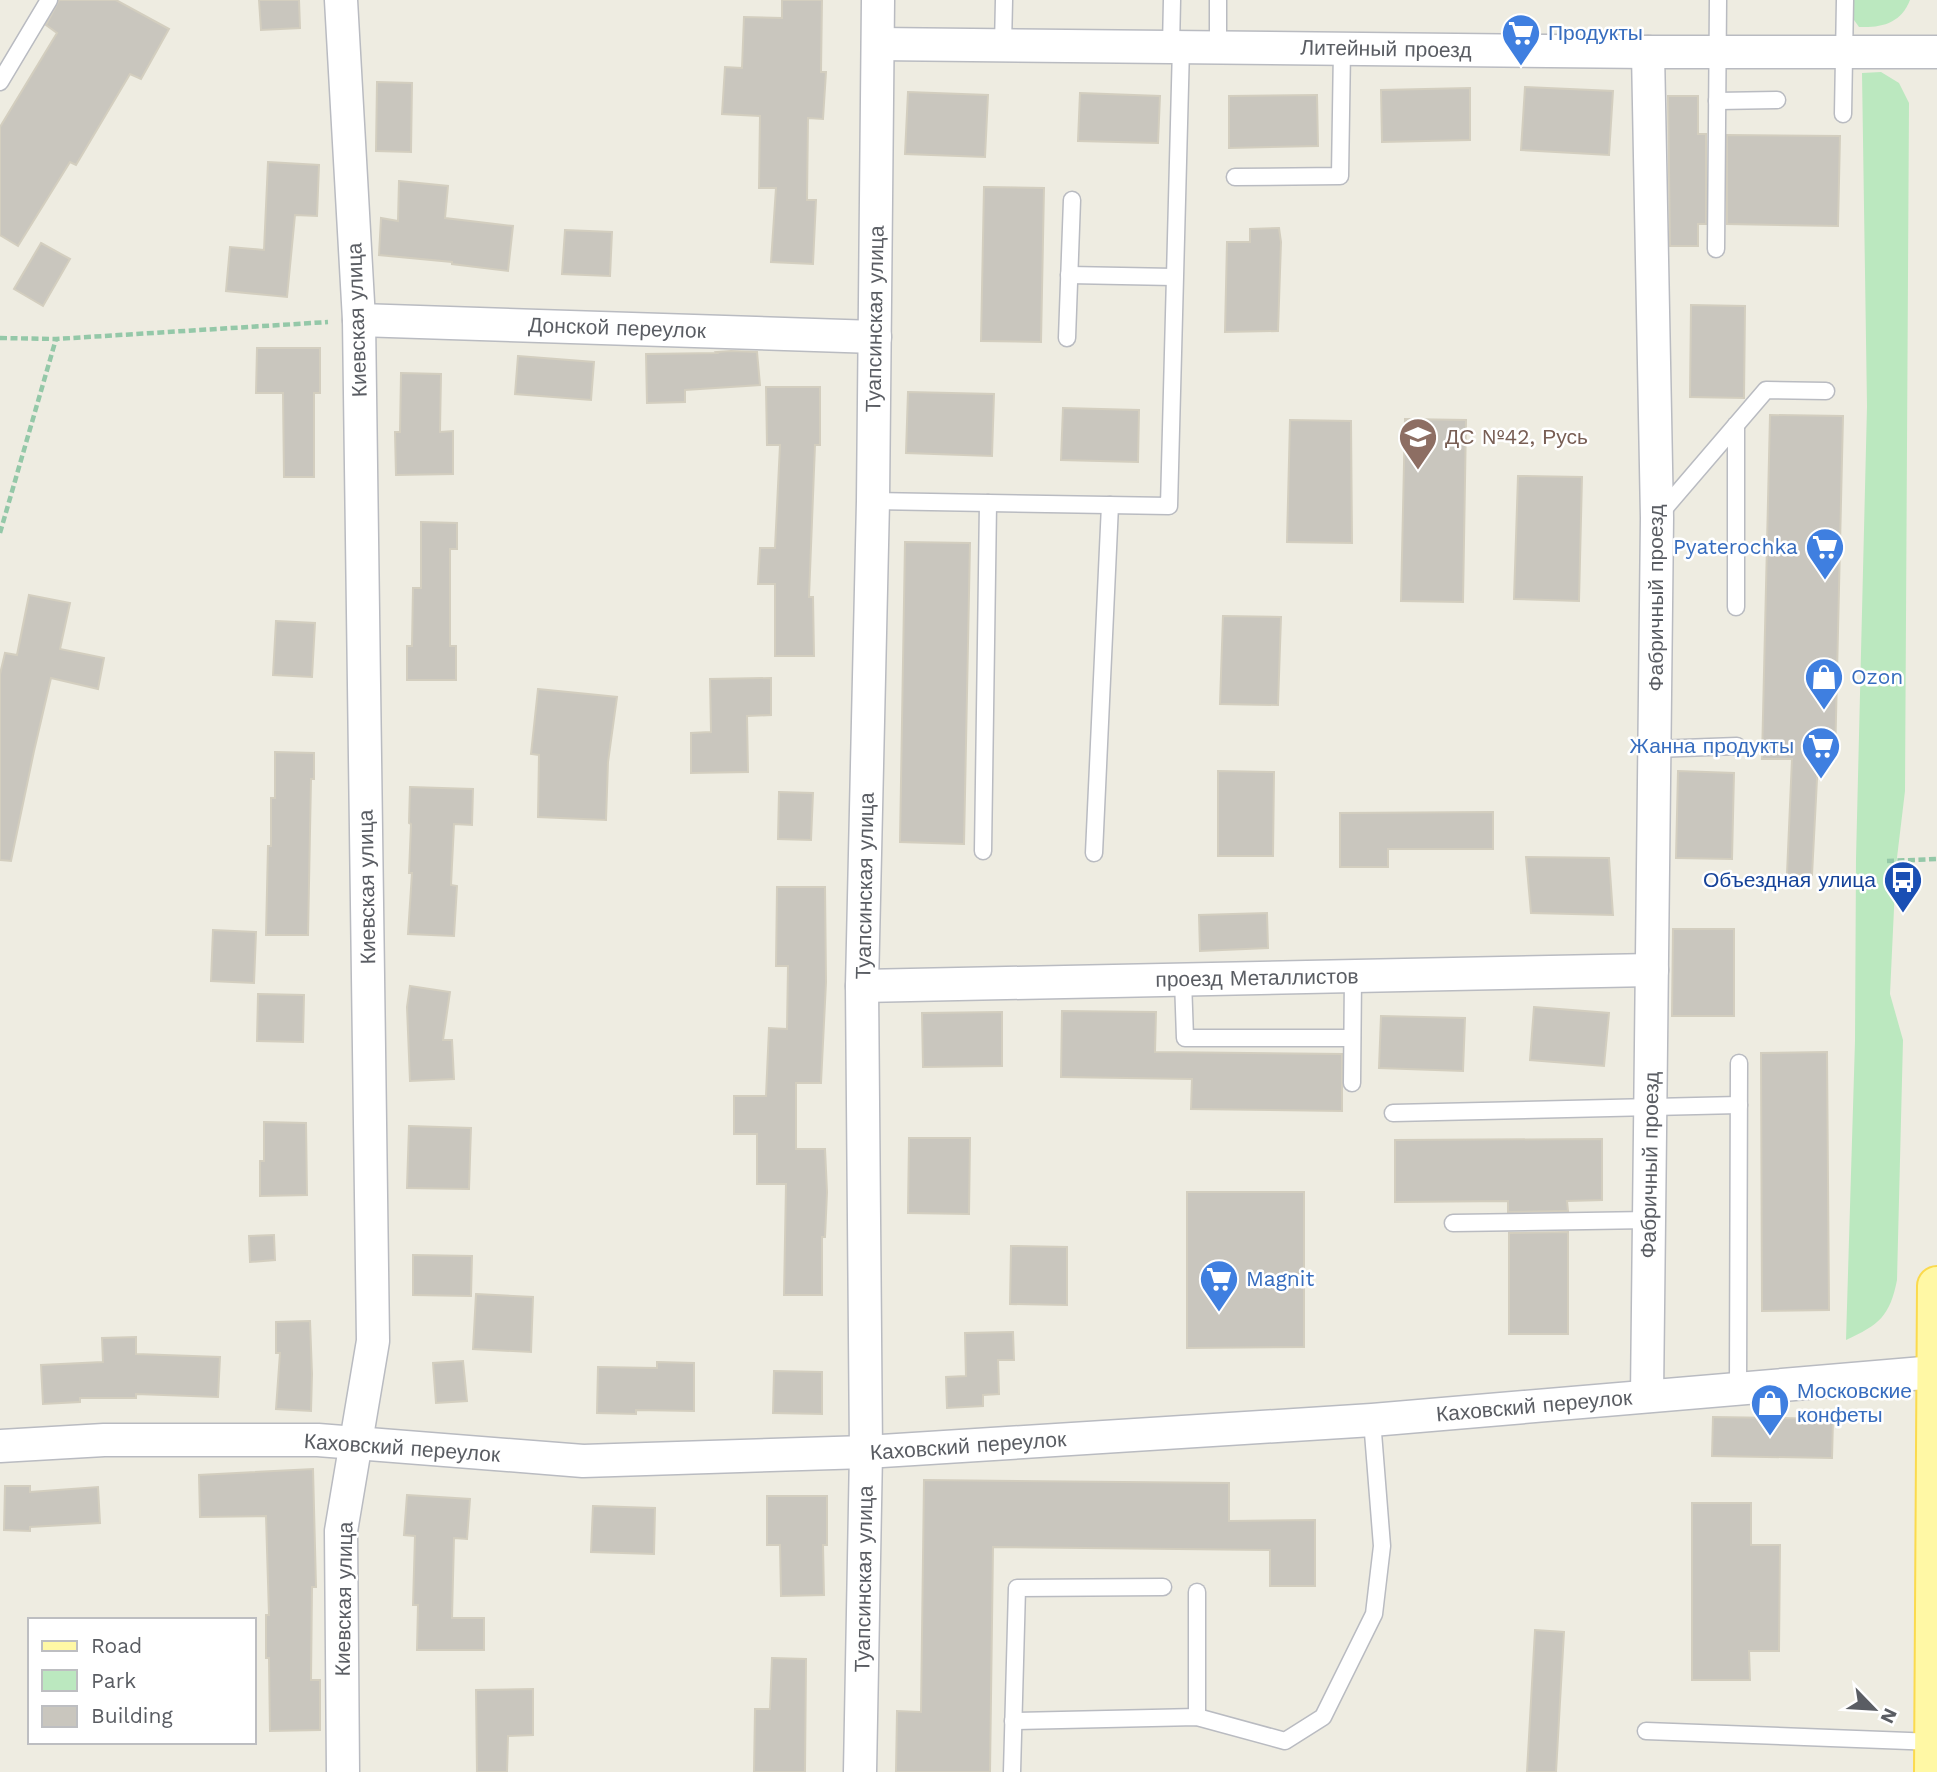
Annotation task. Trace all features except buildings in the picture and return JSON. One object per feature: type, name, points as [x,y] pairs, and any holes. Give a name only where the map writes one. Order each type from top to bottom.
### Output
[{"type":"main road","points":[[1935,1752],[1937,1286]]},
{"type":"street","name":"Киевская улица","points":[[341,0],[359,320],[373,1341],[341,1531],[343,1772]]},
{"type":"street","name":"Туапсинская улица","points":[[860,1772],[866,1452],[862,986],[873,501],[878,0]]},
{"type":"street","name":"Литейный проезд","points":[[878,44],[1648,52],[1937,52]]},
{"type":"street","name":"Фабричный проезд","points":[[1647,1396],[1657,518],[1648,52]]},
{"type":"street","name":"Донской переулок","points":[[359,320],[875,337]]},
{"type":"street","name":"проезд Металлистов","points":[[862,986],[1651,970]]},
{"type":"street","name":"Каховский переулок","points":[[0,1446],[104,1440],[318,1440],[583,1461],[866,1452],[1372,1420],[1935,1372]]},
{"type":"lane","points":[[0,82],[49,0]]},
{"type":"lane","points":[[1003,46],[1004,0]]},
{"type":"lane","points":[[873,501],[1169,506],[1176,47],[1172,0]]},
{"type":"lane","points":[[1218,0],[1218,48]]},
{"type":"lane","points":[[1716,249],[1718,0]]},
{"type":"lane","points":[[1843,114],[1845,0]]},
{"type":"lane","points":[[1235,177],[1340,176],[1342,49]]},
{"type":"lane","points":[[1717,101],[1777,100]]},
{"type":"lane","points":[[1067,338],[1072,200]]},
{"type":"lane","points":[[1069,275],[1174,277]]},
{"type":"lane","points":[[1657,518],[1766,390],[1826,391]]},
{"type":"lane","points":[[1736,425],[1737,607]]},
{"type":"lane","points":[[983,851],[988,503]]},
{"type":"lane","points":[[1094,853],[1110,505]]},
{"type":"lane","points":[[1655,749],[1737,746]]},
{"type":"lane","points":[[1352,1083],[1353,976]]},
{"type":"lane","points":[[1183,980],[1185,1038],[1352,1038]]},
{"type":"lane","points":[[1738,1388],[1739,1063]]},
{"type":"lane","points":[[1393,1113],[1739,1105]]},
{"type":"lane","points":[[1452,1223],[1649,1220]]},
{"type":"lane","points":[[1013,1721],[1197,1717],[1285,1741],[1323,1717],[1374,1614],[1382,1546],[1372,1420]]},
{"type":"lane","points":[[1012,1772],[1017,1588],[1163,1587]]},
{"type":"lane","points":[[1197,1592],[1197,1717]]},
{"type":"lane","points":[[1646,1731],[1935,1752]]},
{"type":"path","points":[[0,338],[56,339],[359,320]]},
{"type":"path","points":[[0,533],[56,339]]},
{"type":"path","points":[[1887,861],[1937,859]]},
{"type":"green space","points":[[1854,0],[1910,0],[1896,19],[1883,25],[1859,27],[1854,20]]},
{"type":"green space","points":[[1881,72],[1899,83],[1909,103],[1905,791],[1896,866],[1890,994],[1903,1040],[1897,1280],[1891,1302],[1881,1318],[1846,1340],[1855,1041],[1856,859],[1867,406],[1862,73]]},
{"type":"place","name":"Продукты","points":[[1521,67]]},
{"type":"place","name":"ДС №42, Русь","points":[[1418,471]]},
{"type":"place","name":"Pyaterochka","points":[[1825,581]]},
{"type":"place","name":"Ozon","points":[[1824,711]]},
{"type":"place","name":"Жанна продукты","points":[[1821,780]]},
{"type":"place","name":"Объездная улица","points":[[1903,914]]},
{"type":"place","name":"Magnit","points":[[1219,1313]]},
{"type":"place","name":"Московские конфеты","points":[[1770,1437]]}]
